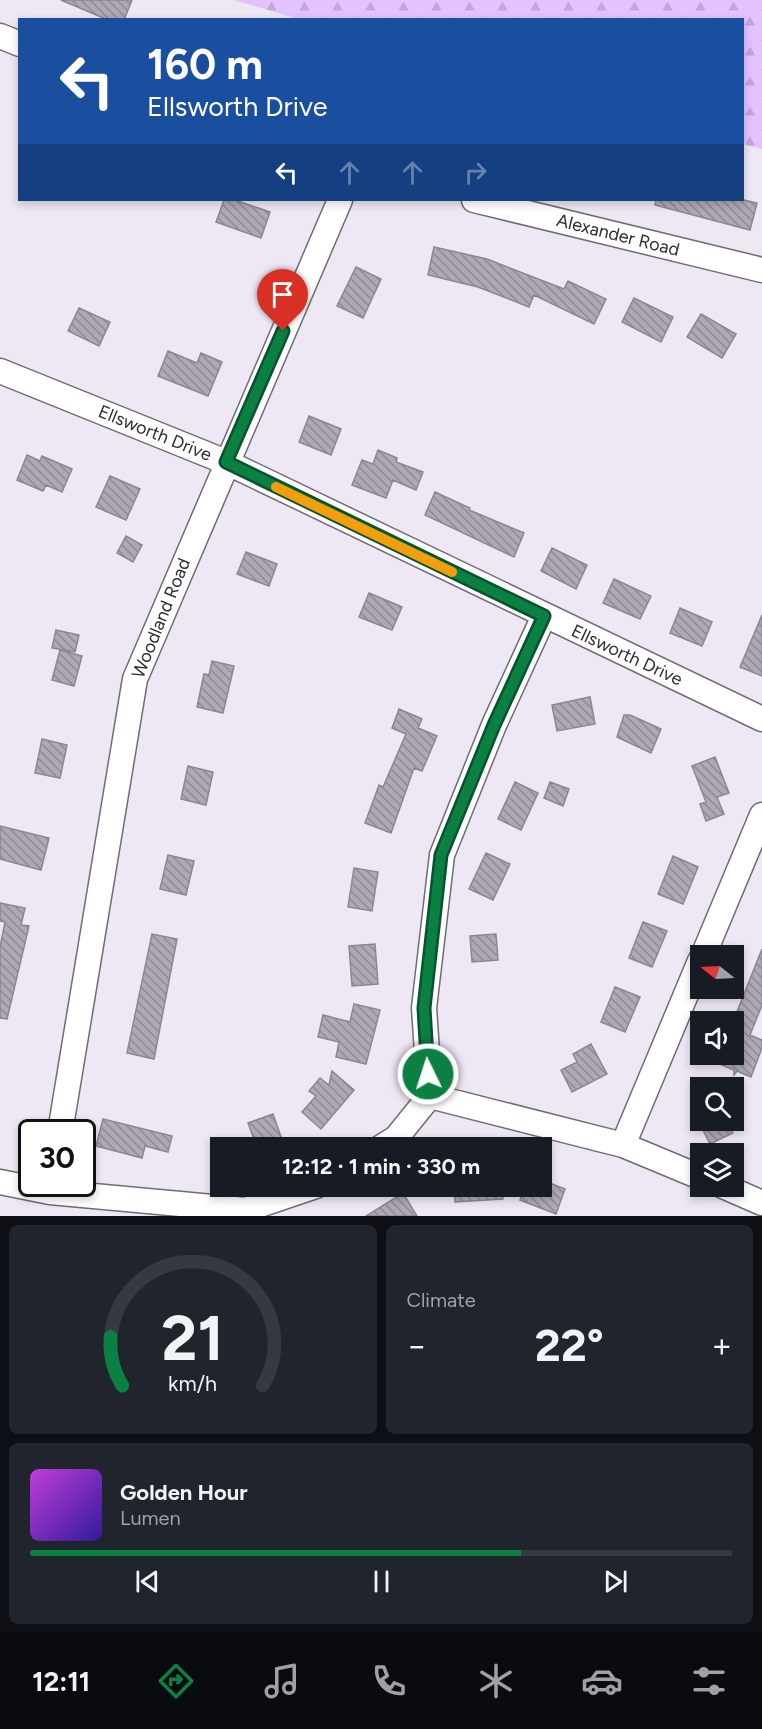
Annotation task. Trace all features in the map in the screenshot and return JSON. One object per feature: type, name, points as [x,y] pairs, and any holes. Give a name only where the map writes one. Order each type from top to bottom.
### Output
[{"type":"street","points":[[0,36],[18,43]]},
{"type":"street","name":"Woodland Road","points":[[62,1119],[135,679],[340,201]]},
{"type":"street","name":"Alexander Road","points":[[478,201],[762,270]]},
{"type":"street","name":"Ellsworth Drive","points":[[0,371],[226,462],[762,719]]},
{"type":"street","points":[[397,1137],[430,1096],[424,1008],[441,855],[494,725],[544,616]]},
{"type":"street","points":[[708,945],[762,815]]},
{"type":"street","points":[[623,1145],[690,986]]},
{"type":"street","points":[[430,1096],[623,1145],[690,1173]]},
{"type":"street","points":[[0,1182],[18,1184]]},
{"type":"street","points":[[96,1193],[245,1210],[283,1197]]},
{"type":"street","points":[[744,1195],[762,1203]]},
{"type":"green space","points":[[233,0],[762,0],[762,149],[744,144],[744,18],[296,18]]},
{"type":"building","points":[[61,0],[132,0],[125,18],[103,18]]},
{"type":"building","points":[[744,200],[757,203],[750,230],[655,205],[656,201]]},
{"type":"building","points":[[224,201],[238,201],[270,212],[261,238],[216,222]]},
{"type":"building","points":[[434,247],[487,259],[564,289],[568,281],[606,299],[594,324],[534,295],[529,307],[478,287],[428,275]]},
{"type":"building","points":[[356,267],[381,279],[363,318],[337,306]]},
{"type":"building","points":[[634,298],[673,317],[661,342],[622,322]]},
{"type":"building","points":[[79,308],[110,322],[99,346],[68,331]]},
{"type":"building","points":[[701,314],[736,334],[722,358],[687,337]]},
{"type":"building","points":[[168,351],[197,363],[201,353],[222,362],[208,396],[158,376]]},
{"type":"building","points":[[309,416],[341,429],[331,455],[299,442]]},
{"type":"building","points":[[378,450],[397,458],[396,462],[423,472],[416,490],[393,480],[386,498],[352,485],[362,460],[373,464]]},
{"type":"building","points":[[27,455],[40,461],[42,456],[72,469],[62,492],[46,485],[43,491],[17,480]]},
{"type":"building","points":[[110,476],[140,489],[126,520],[96,507]]},
{"type":"building","points":[[435,492],[470,508],[469,510],[524,533],[514,557],[425,515]]},
{"type":"building","points":[[126,536],[142,545],[133,562],[117,553]]},
{"type":"building","points":[[552,548],[587,565],[576,589],[541,571]]},
{"type":"building","points":[[246,552],[277,564],[269,586],[237,574]]},
{"type":"building","points":[[614,579],[651,596],[640,619],[603,603]]},
{"type":"building","points":[[369,593],[402,607],[392,630],[359,617]]},
{"type":"building","points":[[680,608],[712,622],[702,646],[670,633]]},
{"type":"building","points":[[762,615],[762,676],[740,667]]},
{"type":"building","points":[[56,630],[79,635],[75,652],[52,648]]},
{"type":"building","points":[[60,650],[82,656],[74,686],[52,680]]},
{"type":"building","points":[[212,661],[234,666],[223,713],[197,707],[204,674],[209,675]]},
{"type":"building","points":[[590,697],[595,724],[557,731],[552,705]]},
{"type":"building","points":[[399,709],[422,719],[418,728],[437,736],[422,771],[414,768],[391,833],[365,823],[379,785],[383,787],[406,734],[392,728]]},
{"type":"building","points":[[624,715],[630,715],[661,729],[651,753],[617,737]]},
{"type":"building","points":[[42,739],[67,745],[60,778],[35,773]]},
{"type":"building","points":[[715,757],[729,793],[717,797],[724,814],[706,821],[700,804],[706,802],[692,766]]},
{"type":"building","points":[[188,766],[213,772],[206,805],[181,799]]},
{"type":"building","points":[[515,782],[538,793],[521,830],[498,819]]},
{"type":"building","points":[[550,782],[569,789],[563,806],[544,798]]},
{"type":"building","points":[[0,826],[49,838],[41,870],[0,859]]},
{"type":"building","points":[[486,853],[510,864],[493,900],[469,889]]},
{"type":"building","points":[[168,855],[194,861],[186,895],[160,889]]},
{"type":"building","points":[[673,856],[698,867],[683,904],[658,894]]},
{"type":"building","points":[[354,868],[378,872],[372,911],[348,907]]},
{"type":"building","points":[[0,903],[25,908],[21,925],[29,926],[7,1019],[0,1018],[0,947],[5,922],[0,921]]},
{"type":"building","points":[[643,922],[667,931],[652,967],[629,958]]},
{"type":"building","points":[[152,934],[177,939],[154,1059],[127,1053]]},
{"type":"building","points":[[496,934],[498,960],[472,962],[470,936]]},
{"type":"building","points":[[375,944],[378,984],[352,986],[349,946]]},
{"type":"building","points":[[762,949],[762,1005],[750,1035],[762,1040],[762,1048],[751,1077],[737,1071],[734,1075],[734,1070],[722,1065],[744,1065],[744,1011],[737,1011],[744,999]]},
{"type":"building","points":[[615,987],[640,997],[625,1032],[601,1022]]},
{"type":"building","points":[[354,1004],[380,1010],[366,1064],[336,1057],[339,1042],[318,1037],[323,1015],[350,1022]]},
{"type":"building","points":[[591,1044],[607,1074],[572,1092],[561,1070],[577,1062],[573,1054]]},
{"type":"building","points":[[332,1071],[354,1090],[321,1129],[302,1112],[316,1096],[309,1091],[320,1078],[329,1085]]},
{"type":"building","points":[[273,1114],[281,1137],[253,1137],[248,1123]]},
{"type":"building","points":[[103,1119],[172,1136],[168,1152],[145,1146],[142,1158],[96,1146]]},
{"type":"building","points":[[704,1131],[732,1131],[733,1133],[710,1143]]},
{"type":"building","points":[[552,1184],[565,1189],[556,1214],[520,1200],[521,1197],[552,1197]]},
{"type":"building","points":[[397,1197],[405,1197],[417,1216],[366,1216]]},
{"type":"building","points":[[455,1197],[503,1197],[503,1199],[455,1202]]},
{"type":"slow traffic","points":[[276,487],[452,572]]},
{"type":"route","points":[[283,331],[226,462],[544,616],[494,725],[441,855],[424,1008],[428,1074]]}]
